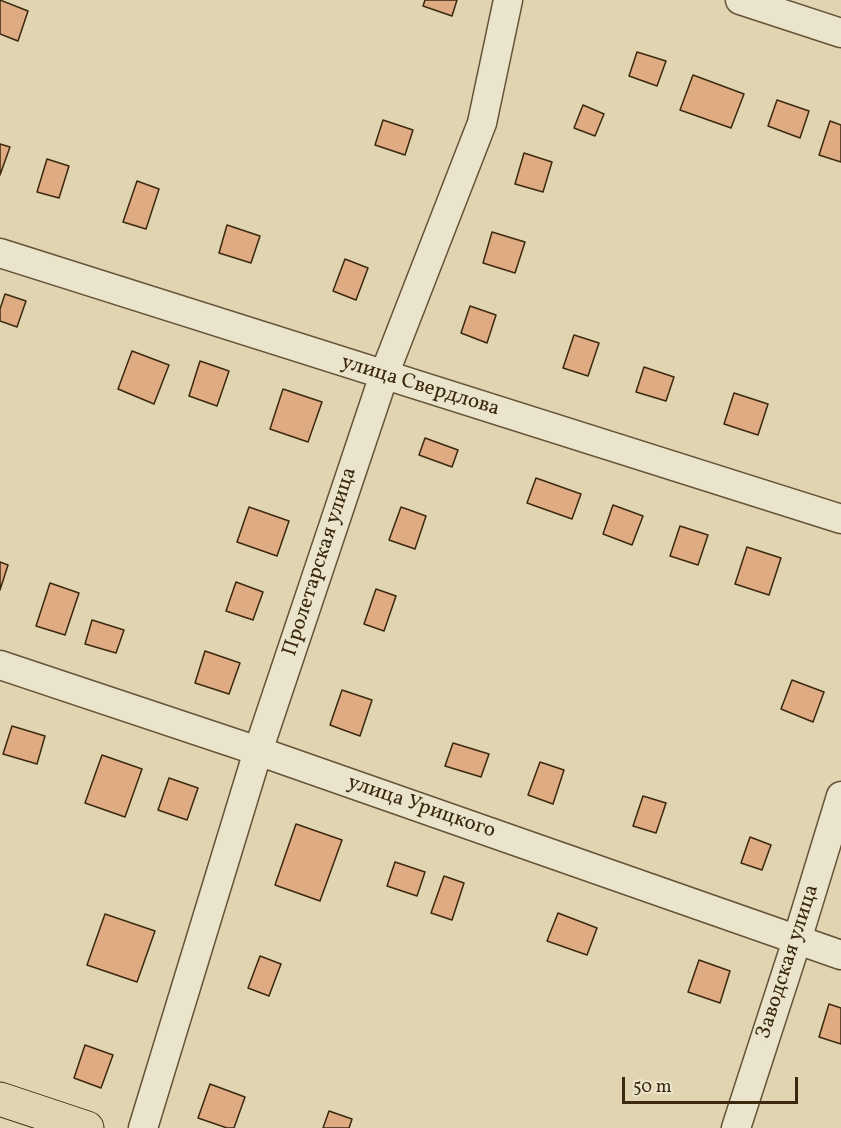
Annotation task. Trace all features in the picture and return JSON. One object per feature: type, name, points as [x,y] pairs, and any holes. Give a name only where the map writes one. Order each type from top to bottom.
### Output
[{"type":"main road","points":[[0,1099],[87,1128]]},
{"type":"street","name":"Пролетарская улица","points":[[143,1128],[258,751],[384,375],[482,123],[508,0]]},
{"type":"street","points":[[740,0],[841,33]]},
{"type":"street","name":"улица Свердлова","points":[[0,253],[841,519]]},
{"type":"street","name":"улица Урицкого","points":[[0,665],[258,751],[841,955]]},
{"type":"street","name":"Заводская улица","points":[[736,1128],[841,796]]},
{"type":"building","points":[[0,0],[28,11],[18,41],[0,34]]},
{"type":"building","points":[[425,0],[457,0],[452,16],[423,6]]},
{"type":"building","points":[[637,52],[666,61],[657,86],[629,76]]},
{"type":"building","points":[[693,75],[744,94],[731,128],[680,110]]},
{"type":"building","points":[[777,100],[809,111],[800,138],[768,126]]},
{"type":"building","points":[[583,105],[604,114],[595,136],[574,128]]},
{"type":"building","points":[[383,120],[413,130],[405,155],[375,145]]},
{"type":"building","points":[[830,121],[841,125],[841,162],[819,155]]},
{"type":"building","points":[[0,144],[10,147],[0,175]]},
{"type":"building","points":[[524,153],[552,162],[543,192],[515,184]]},
{"type":"building","points":[[47,159],[69,166],[59,198],[37,192]]},
{"type":"building","points":[[137,181],[159,189],[146,229],[123,222]]},
{"type":"building","points":[[227,225],[260,236],[251,263],[219,253]]},
{"type":"building","points":[[492,232],[525,242],[515,273],[483,263]]},
{"type":"building","points":[[345,259],[368,268],[356,300],[333,291]]},
{"type":"building","points":[[5,294],[26,301],[17,327],[0,321],[0,309]]},
{"type":"building","points":[[470,306],[496,315],[487,343],[461,333]]},
{"type":"building","points":[[574,335],[599,343],[588,376],[563,368]]},
{"type":"building","points":[[132,351],[169,365],[154,404],[118,389]]},
{"type":"building","points":[[200,361],[229,371],[217,406],[189,396]]},
{"type":"building","points":[[644,367],[674,377],[666,401],[636,392]]},
{"type":"building","points":[[283,389],[322,402],[308,442],[270,429]]},
{"type":"building","points":[[734,393],[768,404],[758,435],[724,424]]},
{"type":"building","points":[[425,438],[458,450],[452,467],[419,455]]},
{"type":"building","points":[[536,478],[581,494],[572,519],[527,503]]},
{"type":"building","points":[[613,505],[643,516],[632,545],[603,534]]},
{"type":"building","points":[[249,507],[289,521],[277,556],[237,542]]},
{"type":"building","points":[[401,507],[426,516],[415,549],[389,540]]},
{"type":"building","points":[[680,526],[708,535],[698,565],[670,556]]},
{"type":"building","points":[[747,547],[781,558],[769,595],[735,584]]},
{"type":"building","points":[[0,562],[8,565],[0,590]]},
{"type":"building","points":[[236,582],[263,592],[253,620],[226,611]]},
{"type":"building","points":[[50,583],[79,593],[65,635],[36,626]]},
{"type":"building","points":[[376,589],[396,596],[384,631],[364,624]]},
{"type":"building","points":[[92,620],[124,630],[116,653],[85,644]]},
{"type":"building","points":[[205,651],[240,663],[229,694],[195,683]]},
{"type":"building","points":[[792,680],[824,692],[813,722],[781,709]]},
{"type":"building","points":[[342,690],[372,700],[360,736],[330,725]]},
{"type":"building","points":[[12,726],[45,736],[37,764],[3,754]]},
{"type":"building","points":[[453,743],[489,754],[481,777],[445,766]]},
{"type":"building","points":[[102,755],[142,769],[125,817],[85,803]]},
{"type":"building","points":[[540,762],[564,770],[553,804],[528,795]]},
{"type":"building","points":[[169,778],[198,788],[187,820],[158,810]]},
{"type":"building","points":[[643,796],[666,803],[656,833],[633,826]]},
{"type":"building","points":[[296,824],[342,840],[320,901],[275,885]]},
{"type":"building","points":[[750,837],[771,845],[762,870],[741,863]]},
{"type":"building","points":[[395,862],[425,872],[417,896],[387,886]]},
{"type":"building","points":[[444,876],[464,883],[452,920],[431,913]]},
{"type":"building","points":[[558,913],[597,928],[587,955],[547,941]]},
{"type":"building","points":[[105,914],[155,931],[137,982],[87,965]]},
{"type":"building","points":[[260,956],[281,964],[269,996],[248,988]]},
{"type":"building","points":[[699,960],[730,971],[720,1003],[688,992]]},
{"type":"building","points":[[829,1004],[841,1008],[841,1044],[819,1037]]},
{"type":"building","points":[[85,1045],[113,1055],[101,1088],[74,1078]]},
{"type":"building","points":[[210,1084],[245,1097],[234,1128],[227,1128],[198,1118]]},
{"type":"building","points":[[329,1111],[352,1119],[349,1128],[323,1128]]}]
